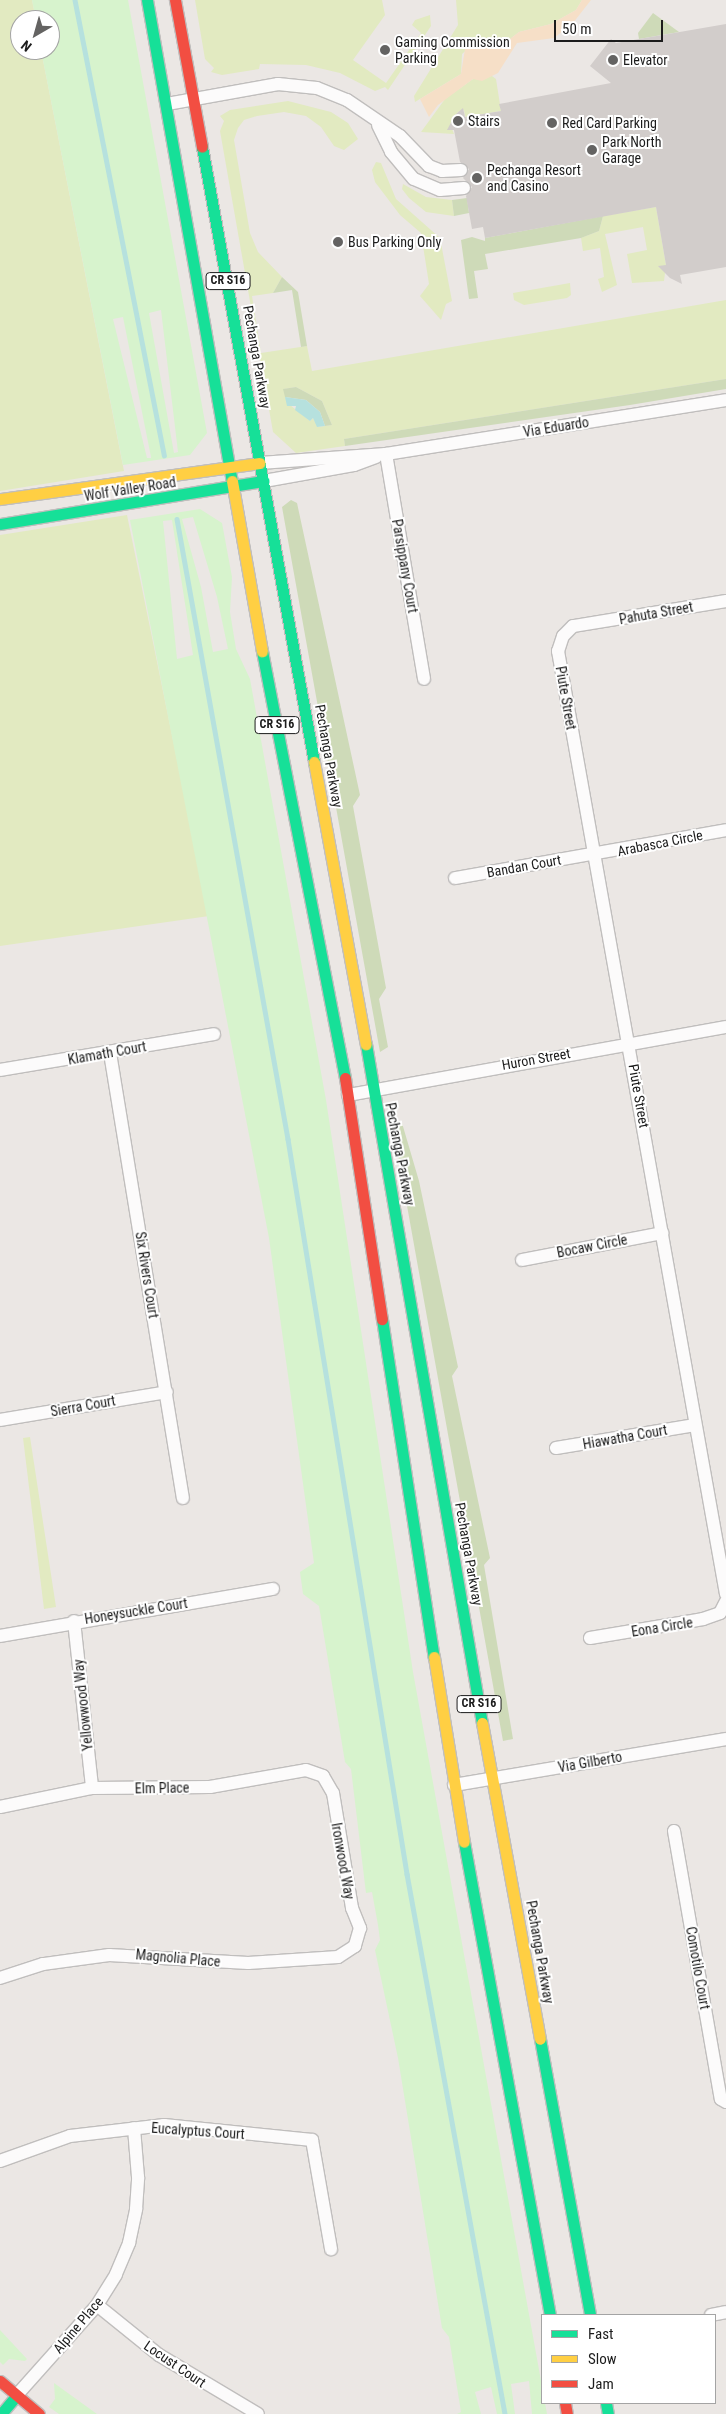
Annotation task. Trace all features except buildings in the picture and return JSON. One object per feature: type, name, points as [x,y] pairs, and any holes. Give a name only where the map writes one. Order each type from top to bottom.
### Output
[{"type":"main road","name":"CR S16","points":[[147,0],[167,104],[233,486],[348,1096],[454,1785],[550,2314]]},
{"type":"main road","name":"Pechanga Parkway","points":[[175,0],[264,481],[372,1092],[379,1114],[493,1780],[590,2314]]},
{"type":"main road","name":"Wolf Valley Road","points":[[0,499],[230,465],[260,463]]},
{"type":"main road","name":"Wolf Valley Road","points":[[0,524],[264,481]]},
{"type":"main road","points":[[0,511],[36,505],[51,492]]},
{"type":"main road","points":[[0,2381],[39,2414]]},
{"type":"main road","points":[[1,2414],[16,2396]]},
{"type":"street","points":[[167,104],[278,84],[317,88],[347,100],[378,125],[400,136],[430,166],[442,171],[461,170]]},
{"type":"street","points":[[378,125],[390,152],[414,179],[440,190],[464,188]]},
{"type":"street","name":"Via Eduardo","points":[[260,463],[386,454],[726,400]]},
{"type":"street","name":"Via Eduardo","points":[[264,481],[354,465],[386,454]]},
{"type":"street","name":"Parsippany Court","points":[[386,454],[424,679]]},
{"type":"street","name":"Pahuta Street","points":[[587,623],[726,601]]},
{"type":"street","name":"Piute Street","points":[[587,623],[572,626],[563,636],[558,651],[630,1043],[725,1590]]},
{"type":"street","name":"Arabasca Circle","points":[[594,855],[726,830]]},
{"type":"street","name":"Bandan Court","points":[[455,878],[594,855]]},
{"type":"street","name":"Huron Street","points":[[348,1096],[372,1092],[396,1084],[726,1027]]},
{"type":"street","name":"Klamath Court","points":[[0,1070],[214,1034]]},
{"type":"street","name":"Six Rivers Court","points":[[110,1053],[183,1498]]},
{"type":"street","name":"Bocaw Circle","points":[[522,1260],[662,1233]]},
{"type":"street","name":"Sierra Court","points":[[0,1420],[167,1392]]},
{"type":"street","name":"Hiawatha Court","points":[[556,1448],[695,1425]]},
{"type":"street","name":"Honeysuckle Court","points":[[0,1636],[74,1621],[273,1589]]},
{"type":"street","name":"Eona Circle","points":[[590,1638],[703,1620],[720,1613],[726,1601]]},
{"type":"street","name":"Yellowwood Way","points":[[74,1621],[92,1788]]},
{"type":"street","name":"Via Gilberto","points":[[454,1785],[493,1780],[726,1739]]},
{"type":"street","name":"Elm Place","points":[[0,1807],[92,1788],[210,1787],[306,1770],[323,1776]]},
{"type":"street","name":"Ironwood Way","points":[[323,1776],[333,1793],[352,1908],[360,1928],[355,1946]]},
{"type":"street","name":"Comotilo Court","points":[[674,1831],[720,2099],[726,2102]]},
{"type":"street","name":"Magnolia Place","points":[[0,1978],[79,1958],[135,1954],[248,1963],[338,1957],[355,1946]]},
{"type":"street","name":"Eucalyptus Court","points":[[0,2161],[70,2136],[164,2125],[312,2140],[331,2249]]},
{"type":"street","name":"Alpine Place","points":[[16,2396],[97,2305],[129,2243],[136,2209],[138,2177],[134,2128]]},
{"type":"street","name":"Locust Court","points":[[97,2305],[159,2355],[258,2414]]},
{"type":"green space","points":[[0,0],[32,0],[34,10],[10,10],[10,60],[43,60],[124,471],[0,491]]},
{"type":"green space","points":[[32,0],[128,0],[207,433],[190,455],[123,465],[43,60],[60,60],[60,10],[34,10]],"holes":[[[161,310],[178,452],[174,453],[149,313]],[[123,317],[151,457],[147,458],[113,319]]]},
{"type":"green space","points":[[195,0],[382,0],[385,15],[353,60],[386,83],[421,33],[412,25],[415,20],[430,15],[431,26],[388,90],[385,87],[375,91],[340,73],[306,65],[260,64],[259,69],[222,75],[211,72],[214,68],[205,59]]},
{"type":"green space","points":[[456,0],[582,0],[576,10],[551,24],[519,32],[498,48],[475,43],[462,54],[461,74],[415,102],[414,96],[458,25]]},
{"type":"green space","points":[[653,13],[679,32],[639,39],[638,33]]},
{"type":"green space","points":[[492,76],[496,79],[501,111],[465,117],[464,110],[458,112],[450,124],[454,134],[421,132],[445,99],[473,79]]},
{"type":"green space","points":[[288,101],[331,112],[348,123],[358,139],[344,150],[334,146],[321,127],[306,116],[284,112],[244,120],[238,128],[234,140],[250,233],[258,252],[282,277],[273,293],[252,296],[261,353],[307,346],[312,371],[726,300],[726,379],[344,439],[345,446],[296,453],[273,432],[220,131],[224,121],[220,116],[230,110]],"holes":[[[296,387],[322,401],[332,425],[318,427],[313,418],[310,421],[290,405],[284,389]]]},
{"type":"green space","points":[[376,162],[381,163],[396,199],[440,238],[452,301],[446,304],[441,320],[420,296],[429,284],[421,233],[400,215],[375,182],[372,170]]},
{"type":"green space","points":[[403,184],[426,197],[452,200],[454,216],[426,212],[409,198],[402,189]]},
{"type":"green space","points":[[467,198],[469,213],[454,216],[452,200]]},
{"type":"green space","points":[[656,207],[666,265],[664,281],[632,283],[627,254],[647,250],[643,227],[605,234],[617,285],[602,292],[598,279],[604,277],[600,248],[583,251],[581,238],[599,231],[603,216]]},
{"type":"green space","points":[[603,216],[599,231],[581,238],[485,254],[488,269],[474,271],[478,298],[469,299],[461,240],[472,237],[485,241],[485,238]]},
{"type":"green space","points":[[282,277],[298,292],[307,346],[301,347],[292,290],[273,293]]},
{"type":"green space","points":[[570,283],[571,295],[567,298],[524,305],[514,300],[513,293]]},
{"type":"green space","points":[[726,379],[726,389],[630,405],[345,446],[344,439]]},
{"type":"green space","points":[[296,387],[322,401],[332,425],[325,426],[320,412],[306,400],[285,397],[283,389]]},
{"type":"green space","points":[[291,500],[297,503],[360,795],[353,806],[386,988],[379,999],[388,1047],[380,1052],[282,507]]},
{"type":"green space","points":[[200,509],[222,523],[232,577],[230,612],[236,649],[250,679],[326,1100],[413,1672],[541,2381],[541,2404],[545,2404],[547,2414],[532,2414],[529,2381],[511,2384],[515,2414],[497,2414],[491,2387],[475,2392],[481,2414],[457,2414],[461,2412],[449,2337],[442,2328],[398,2058],[375,1950],[380,1940],[372,1892],[366,1893],[351,1769],[345,1762],[319,1606],[303,1594],[300,1572],[314,1563],[269,1238],[130,520]],"holes":[[[193,517],[217,597],[228,649],[213,652],[201,587],[182,519]],[[172,520],[193,655],[177,659],[163,521]]]},
{"type":"green space","points":[[127,515],[209,916],[0,946],[0,535]]},
{"type":"green space","points":[[398,1121],[402,1123],[419,1181],[458,1367],[452,1376],[490,1558],[484,1565],[513,1739],[503,1741],[392,1122]]},
{"type":"green space","points":[[30,1437],[56,1607],[44,1609],[23,1438]]},
{"type":"green space","points":[[0,2330],[27,2359],[25,2361],[9,2359],[3,2365],[0,2362]]},
{"type":"green space","points":[[54,2383],[97,2414],[59,2414],[49,2407],[55,2399]]},
{"type":"sand","points":[[582,0],[591,0],[573,23],[554,38],[517,43],[498,73],[482,81],[473,79],[438,105],[429,117],[420,99],[461,74],[465,49],[481,42],[498,48],[519,32],[551,24],[576,10]]},
{"type":"water","points":[[285,397],[306,400],[320,412],[325,426],[317,427],[313,418],[310,421],[295,410],[296,406],[287,406]]},
{"type":"waterway","points":[[75,0],[164,455]]},
{"type":"waterway","points":[[177,519],[288,1139],[407,1874],[505,2414]]},
{"type":"traffic: fast","points":[[147,0],[232,481]]},
{"type":"traffic: fast","points":[[202,147],[314,762]]},
{"type":"traffic: fast","points":[[0,524],[264,481]]},
{"type":"traffic: fast","points":[[262,651],[345,1078]]},
{"type":"traffic: fast","points":[[366,1044],[482,1723]]},
{"type":"traffic: fast","points":[[382,1319],[434,1657]]},
{"type":"traffic: fast","points":[[464,1842],[550,2314]]},
{"type":"traffic: fast","points":[[540,2039],[590,2314]]},
{"type":"traffic: fast","points":[[1,2414],[16,2396]]},
{"type":"traffic: fast","points":[[606,2404],[608,2414]]},
{"type":"traffic: slow","points":[[0,499],[260,463]]},
{"type":"traffic: slow","points":[[232,481],[262,651]]},
{"type":"traffic: slow","points":[[314,762],[366,1044]]},
{"type":"traffic: slow","points":[[434,1657],[464,1842]]},
{"type":"traffic: slow","points":[[482,1723],[540,2039]]},
{"type":"traffic: jam","points":[[175,0],[202,147]]},
{"type":"traffic: jam","points":[[345,1078],[382,1319]]},
{"type":"traffic: jam","points":[[0,2381],[39,2414]]},
{"type":"traffic: jam","points":[[565,2404],[567,2414]]},
{"type":"place","name":"Gaming Commission Parking","points":[[385,50]]},
{"type":"place","name":"Elevator","points":[[613,60]]},
{"type":"place","name":"Stairs","points":[[458,121]]},
{"type":"place","name":"Red Card Parking","points":[[552,123]]},
{"type":"place","name":"Park North Garage","points":[[592,150]]},
{"type":"place","name":"Pechanga Resort and Casino","points":[[477,178]]},
{"type":"place","name":"Bus Parking Only","points":[[338,242]]}]
